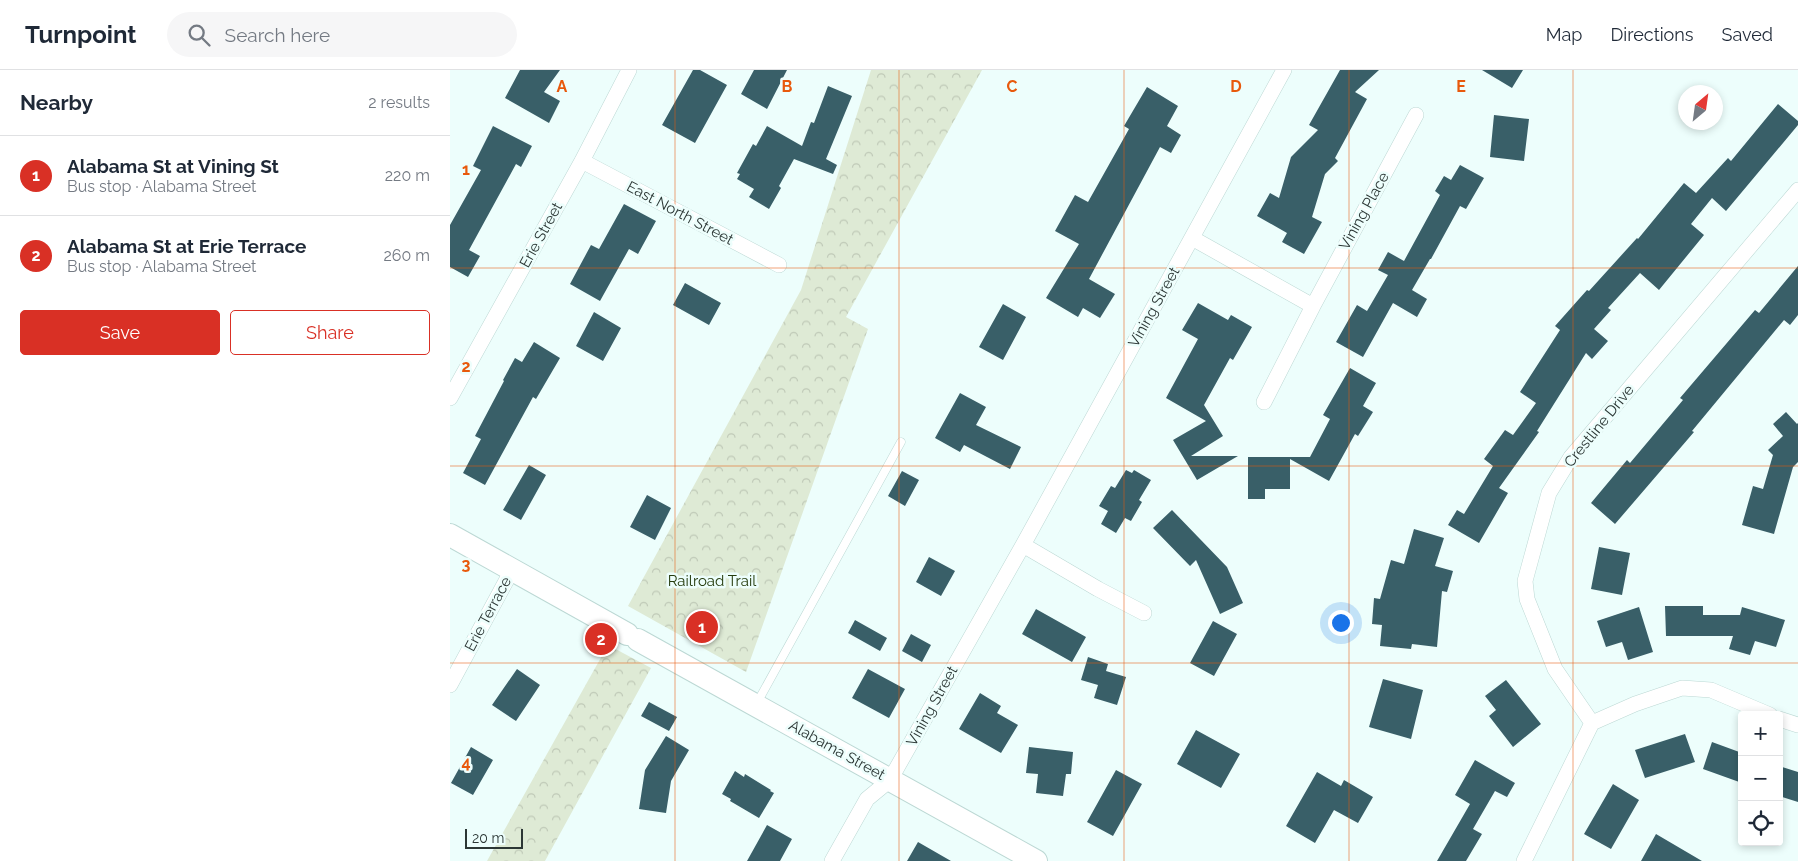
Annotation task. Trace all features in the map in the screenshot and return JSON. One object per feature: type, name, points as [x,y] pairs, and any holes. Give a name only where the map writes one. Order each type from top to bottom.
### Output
[{"type":"main road","name":"Alabama Street","points":[[450,535],[1036,861]]},
{"type":"street","name":"Erie Street","points":[[450,398],[582,161],[629,70]]},
{"type":"street","name":"Vining Street","points":[[832,861],[867,799],[890,780],[1023,545],[1284,70]]},
{"type":"street","name":"Vining Place","points":[[1264,402],[1312,306],[1416,115]]},
{"type":"street","name":"East North Street","points":[[582,161],[779,265]]},
{"type":"street","name":"Crestline Drive","points":[[1592,723],[1554,669],[1527,599],[1525,581],[1549,493],[1571,457],[1798,190]]},
{"type":"street","points":[[1192,238],[1312,306]]},
{"type":"street","points":[[1023,545],[1098,589],[1144,613]]},
{"type":"street","name":"Erie Terrace","points":[[450,685],[512,570]]},
{"type":"street","points":[[1529,859],[1592,723],[1635,704],[1682,688],[1710,690],[1760,711]]},
{"type":"street","points":[[1783,720],[1798,725]]},
{"type":"lane","points":[[756,705],[901,442]]},
{"type":"green space","name":"Railroad Trail","points":[[871,70],[982,70],[846,317],[868,329],[746,672],[628,606],[801,290]]},
{"type":"green space","points":[[608,645],[651,668],[545,861],[487,861]]},
{"type":"building","points":[[520,70],[560,70],[544,92],[560,101],[549,123],[505,98]]},
{"type":"building","points":[[693,70],[700,70],[727,85],[695,143],[662,125]]},
{"type":"building","points":[[754,70],[787,70],[767,109],[741,94]]},
{"type":"building","points":[[1340,70],[1379,70],[1355,92],[1367,99],[1335,158],[1338,161],[1325,174],[1312,217],[1322,222],[1304,254],[1282,242],[1287,233],[1257,216],[1270,193],[1279,198],[1291,157],[1318,130],[1309,125]]},
{"type":"building","points":[[1482,70],[1523,70],[1512,88]]},
{"type":"building","points":[[828,86],[852,96],[826,159],[837,165],[833,174],[794,159],[769,209],[749,197],[754,189],[737,179],[740,174],[737,173],[753,144],[756,146],[767,126],[802,146],[811,122],[814,123]]},
{"type":"building","points":[[1147,87],[1178,106],[1167,126],[1181,135],[1171,153],[1160,147],[1089,279],[1115,294],[1100,318],[1083,308],[1078,317],[1046,298],[1079,244],[1055,231],[1075,195],[1088,202],[1129,129],[1124,126]]},
{"type":"building","points":[[1778,104],[1798,121],[1798,125],[1726,211],[1712,198],[1691,224],[1704,235],[1659,290],[1640,273],[1608,308],[1611,310],[1594,329],[1608,341],[1592,359],[1586,353],[1537,431],[1539,432],[1499,488],[1508,493],[1479,543],[1448,525],[1457,510],[1464,514],[1493,466],[1484,459],[1505,430],[1513,435],[1536,403],[1520,392],[1560,330],[1555,326],[1587,290],[1589,291],[1638,239],[1684,183],[1696,193],[1728,158],[1731,161]]},
{"type":"building","points":[[1494,115],[1529,119],[1524,161],[1490,157]]},
{"type":"building","points":[[493,126],[532,146],[521,167],[516,164],[469,250],[480,256],[468,277],[450,267],[450,225],[481,170],[473,166]]},
{"type":"building","points":[[1460,165],[1484,178],[1466,209],[1460,206],[1412,290],[1427,299],[1417,317],[1393,303],[1363,357],[1336,342],[1357,305],[1367,311],[1388,275],[1378,270],[1388,252],[1404,261],[1440,195],[1435,191],[1444,176],[1451,180]]},
{"type":"building","points":[[624,204],[656,221],[638,254],[629,249],[600,301],[570,284],[591,245],[599,249]]},
{"type":"building","points":[[1798,266],[1798,315],[1790,325],[1784,320],[1692,431],[1694,432],[1615,524],[1591,503],[1627,460],[1630,463],[1683,400],[1680,398],[1755,310],[1759,313]]},
{"type":"building","points":[[685,283],[721,303],[709,325],[673,305]]},
{"type":"building","points":[[1198,303],[1228,320],[1231,315],[1252,327],[1233,360],[1230,358],[1204,405],[1223,436],[1191,456],[1238,456],[1197,480],[1173,440],[1206,421],[1166,398],[1198,339],[1182,330]]},
{"type":"building","points":[[1003,304],[1026,317],[1003,360],[979,347]]},
{"type":"building","points":[[594,312],[621,328],[603,361],[576,346]]},
{"type":"building","points":[[534,342],[560,358],[536,399],[533,397],[485,485],[463,473],[481,439],[475,436],[515,358],[522,362]]},
{"type":"building","points":[[1350,368],[1376,383],[1363,406],[1373,412],[1358,436],[1355,434],[1329,481],[1290,459],[1290,489],[1265,489],[1265,499],[1248,499],[1248,457],[1310,457],[1330,419],[1323,415]]},
{"type":"building","points":[[960,393],[986,407],[976,425],[1021,447],[1010,469],[964,445],[960,452],[935,438]]},
{"type":"building","points":[[1786,412],[1798,423],[1798,462],[1793,467],[1774,534],[1742,525],[1753,486],[1763,489],[1773,455],[1768,450],[1783,436],[1773,424]]},
{"type":"building","points":[[529,465],[546,475],[521,520],[503,510]]},
{"type":"building","points":[[1126,470],[1132,473],[1134,470],[1151,480],[1139,500],[1142,502],[1131,521],[1125,518],[1116,533],[1101,524],[1108,511],[1099,506],[1111,486],[1115,488]]},
{"type":"building","points":[[902,471],[919,480],[905,506],[888,496]]},
{"type":"building","points":[[647,495],[671,508],[655,540],[630,527]]},
{"type":"building","points":[[1172,510],[1227,567],[1243,603],[1220,614],[1196,560],[1190,566],[1153,528]]},
{"type":"building","points":[[1414,529],[1444,538],[1435,566],[1453,571],[1447,592],[1442,591],[1437,647],[1412,644],[1411,649],[1380,646],[1382,625],[1372,624],[1374,598],[1380,599],[1391,560],[1404,564]]},
{"type":"building","points":[[1599,547],[1630,553],[1622,595],[1591,589]]},
{"type":"building","points":[[929,557],[955,571],[941,596],[916,582]]},
{"type":"building","points":[[1665,606],[1703,606],[1703,615],[1740,615],[1742,607],[1785,620],[1776,647],[1755,641],[1750,655],[1729,649],[1733,636],[1666,636]]},
{"type":"building","points":[[1639,607],[1653,652],[1628,660],[1622,642],[1606,647],[1597,621]]},
{"type":"building","points":[[1036,609],[1086,637],[1072,662],[1022,634]]},
{"type":"building","points":[[855,620],[887,638],[880,651],[848,633]]},
{"type":"building","points":[[1213,621],[1237,634],[1214,676],[1190,663]]},
{"type":"building","points":[[911,634],[931,645],[922,662],[902,651]]},
{"type":"building","points":[[1088,657],[1108,664],[1106,671],[1126,677],[1117,705],[1094,698],[1098,685],[1081,680]]},
{"type":"building","points":[[517,669],[540,685],[516,721],[492,705]]},
{"type":"building","points":[[868,669],[905,689],[889,718],[852,698]]},
{"type":"building","points":[[1383,679],[1423,690],[1411,739],[1369,727]]},
{"type":"building","points":[[1506,680],[1541,724],[1513,747],[1489,716],[1496,710],[1485,696]]},
{"type":"building","points":[[980,693],[1001,706],[997,713],[1018,725],[1001,753],[959,729]]},
{"type":"building","points":[[649,702],[677,717],[669,731],[641,716]]},
{"type":"building","points":[[1196,730],[1240,754],[1221,788],[1177,764]]},
{"type":"building","points":[[1685,734],[1695,762],[1645,778],[1635,750]]},
{"type":"building","points":[[666,736],[689,750],[671,781],[666,813],[639,809],[645,770]]},
{"type":"building","points":[[1712,742],[1738,752],[1738,782],[1703,769]]},
{"type":"building","points":[[471,747],[493,760],[473,795],[451,783]]},
{"type":"building","points":[[1029,747],[1073,752],[1071,774],[1066,774],[1063,796],[1036,793],[1038,774],[1026,773]]},
{"type":"building","points":[[1475,760],[1515,783],[1507,797],[1495,791],[1473,829],[1482,834],[1466,861],[1437,861],[1470,804],[1455,795]]},
{"type":"building","points":[[1783,767],[1798,772],[1798,802],[1783,797]]},
{"type":"building","points":[[1116,770],[1142,784],[1113,836],[1087,822]]},
{"type":"building","points":[[735,771],[744,777],[745,774],[774,793],[759,818],[730,801],[731,799],[722,794]]},
{"type":"building","points":[[1317,772],[1341,786],[1344,780],[1373,797],[1358,823],[1334,810],[1315,843],[1286,826]]},
{"type":"building","points":[[1613,784],[1639,800],[1611,849],[1584,834]]},
{"type":"building","points":[[767,825],[792,839],[780,861],[747,861]]},
{"type":"building","points":[[1656,834],[1702,861],[1641,861]]},
{"type":"building","points":[[918,842],[951,861],[907,861]]},
{"type":"place","name":"Alabama St at Vining St","points":[[702,627]]},
{"type":"place","name":"Alabama St at Erie Terrace","points":[[601,639]]}]
